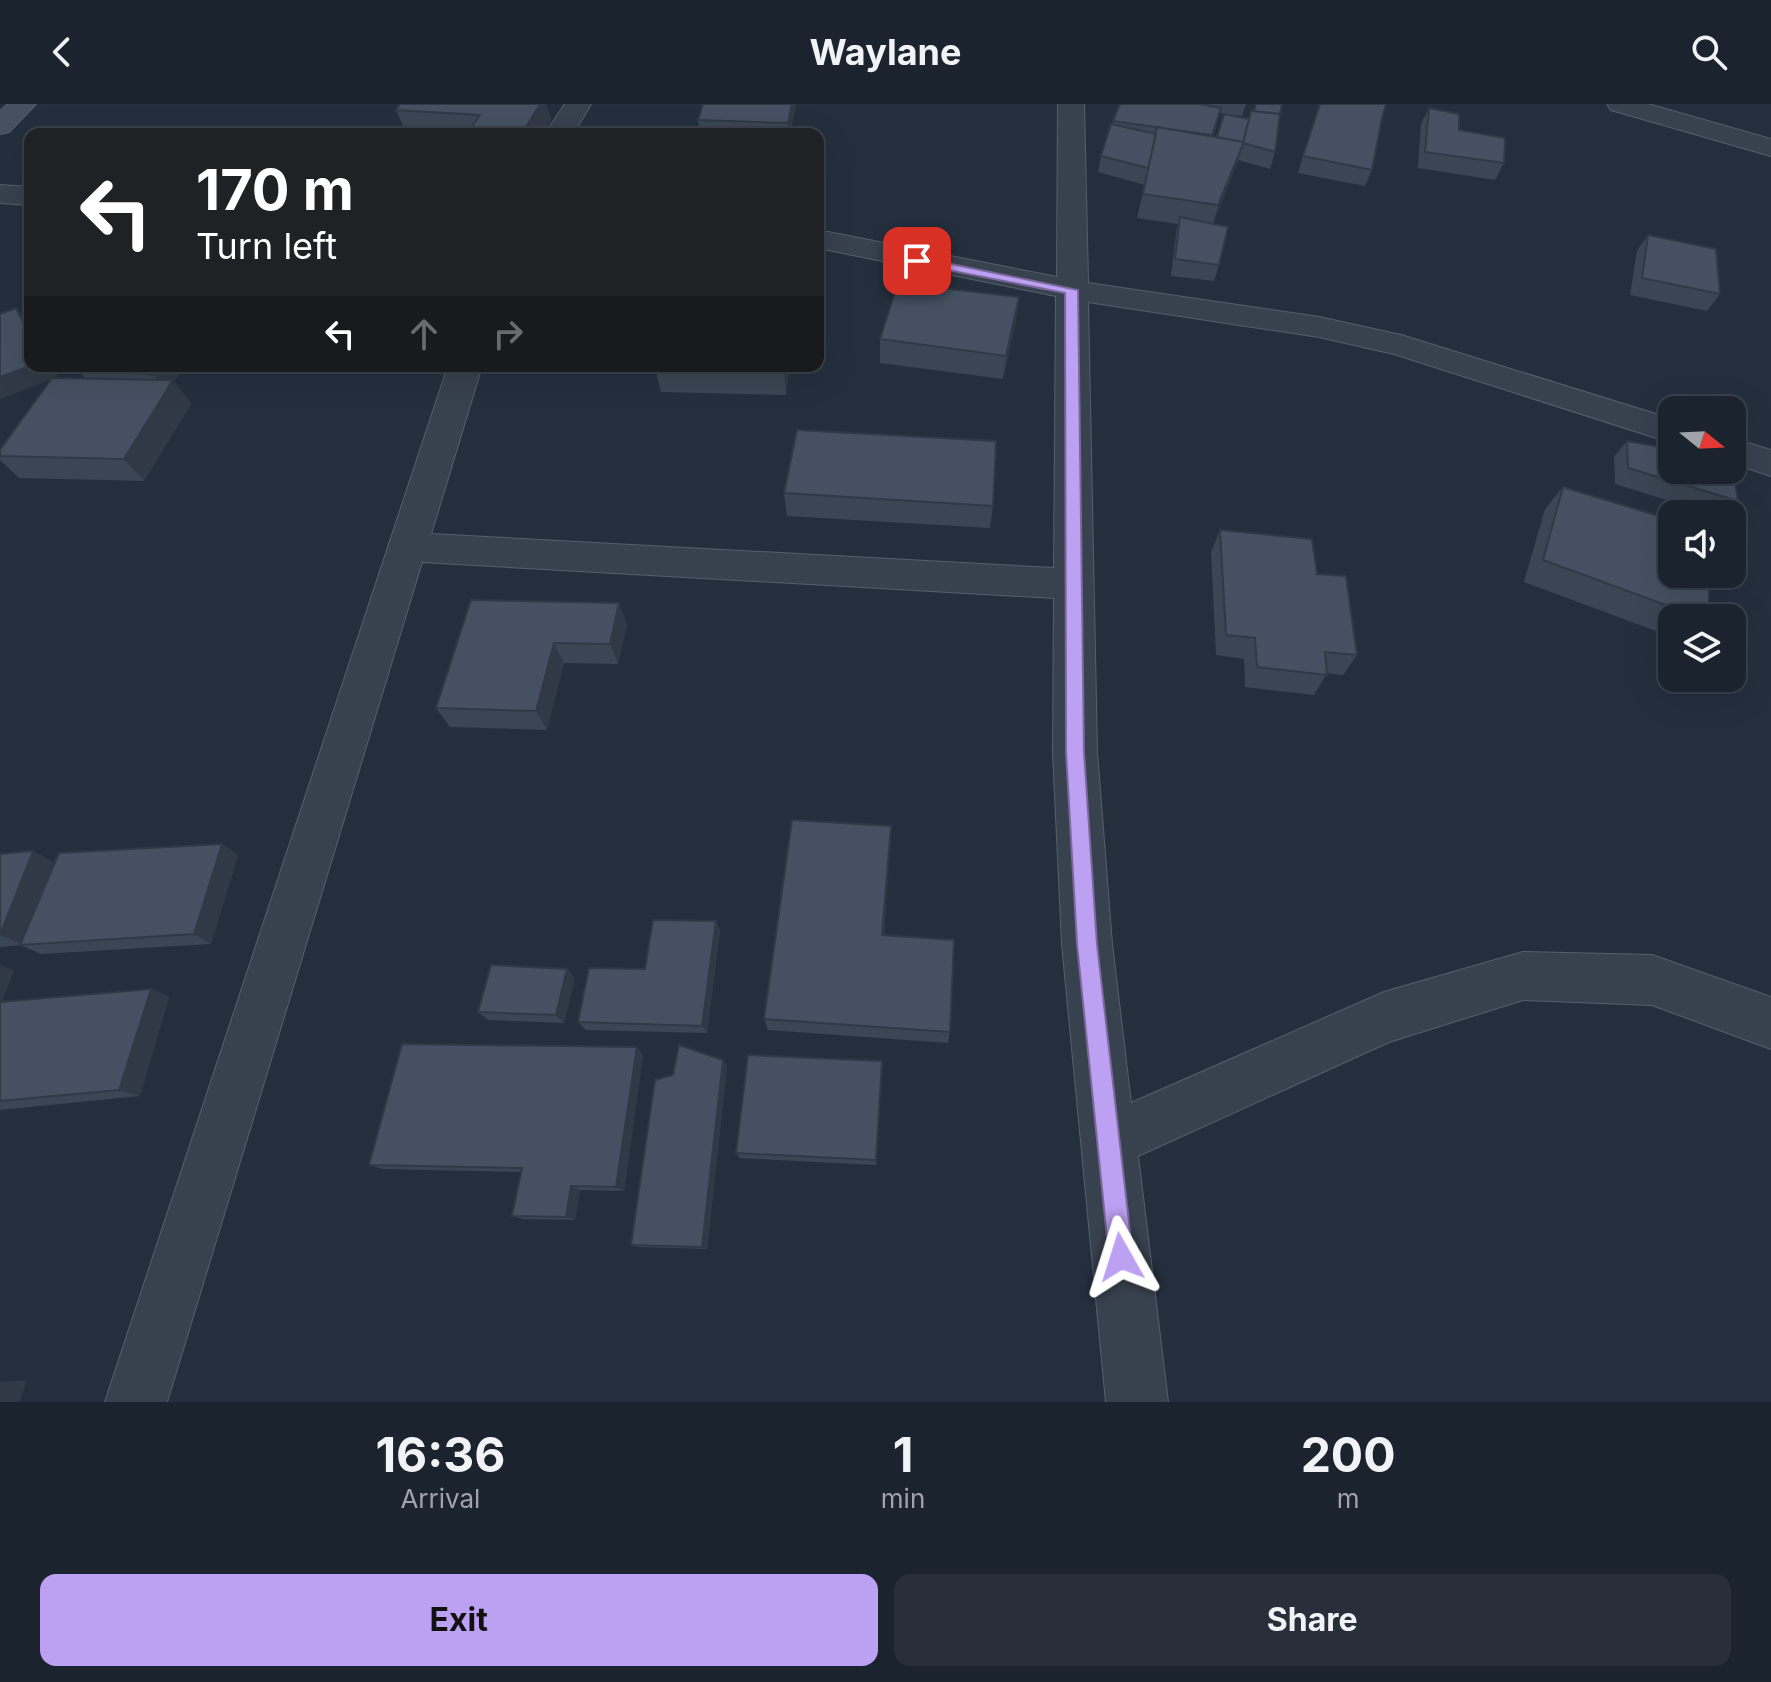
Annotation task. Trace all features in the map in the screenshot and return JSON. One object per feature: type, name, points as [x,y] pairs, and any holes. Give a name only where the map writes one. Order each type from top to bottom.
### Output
[{"type":"main road","points":[[0,126],[23,104]]},
{"type":"street","points":[[563,128],[578,104]]},
{"type":"street","points":[[1071,104],[1077,782],[1087,944],[1137,1402]]},
{"type":"street","points":[[1620,104],[1771,148]]},
{"type":"street","points":[[0,194],[24,196]]},
{"type":"street","points":[[824,240],[1072,290],[1319,327],[1401,345],[1658,427]]},
{"type":"street","points":[[136,1402],[463,372]]},
{"type":"street","points":[[1746,455],[1771,463]]},
{"type":"street","points":[[407,547],[1074,584]]},
{"type":"street","points":[[1108,1141],[1384,1018],[1523,976],[1652,980],[1771,1023]]},
{"type":"building","points":[[400,104],[540,104],[526,128],[471,128],[480,115],[396,110]]},
{"type":"building","points":[[703,104],[792,104],[788,123],[698,120]]},
{"type":"building","points":[[1120,104],[1200,104],[1221,108],[1212,135],[1113,121]]},
{"type":"building","points":[[1256,104],[1282,104],[1280,114],[1254,111]]},
{"type":"building","points":[[1320,104],[1386,104],[1372,170],[1303,156]]},
{"type":"building","points":[[1429,108],[1459,114],[1459,130],[1505,138],[1504,163],[1425,152]]},
{"type":"building","points":[[1251,111],[1280,114],[1275,152],[1243,143]]},
{"type":"building","points":[[1224,114],[1249,119],[1243,142],[1217,137]]},
{"type":"building","points":[[1111,124],[1156,134],[1148,168],[1101,156]]},
{"type":"building","points":[[1157,127],[1244,142],[1218,205],[1143,194]]},
{"type":"building","points":[[1180,217],[1228,227],[1219,265],[1175,259]]},
{"type":"building","points":[[1648,235],[1716,249],[1720,294],[1642,278]]},
{"type":"building","points":[[898,283],[1019,297],[1006,356],[880,339]]},
{"type":"building","points":[[16,308],[24,323],[24,368],[0,377],[0,314]]},
{"type":"building","points":[[116,372],[156,372],[154,375]]},
{"type":"building","points":[[52,378],[173,380],[124,459],[0,456],[0,450]]},
{"type":"building","points":[[797,430],[996,441],[993,506],[784,493]]},
{"type":"building","points":[[1627,441],[1658,447],[1658,477],[1628,468]]},
{"type":"building","points":[[1681,484],[1735,484],[1738,500]]},
{"type":"building","points":[[1563,487],[1658,516],[1658,588],[1709,588],[1709,604],[1663,604],[1543,560]]},
{"type":"building","points":[[1220,530],[1312,539],[1317,574],[1346,576],[1357,655],[1325,652],[1327,675],[1257,667],[1255,638],[1226,635]]},
{"type":"building","points":[[471,600],[619,603],[610,644],[554,643],[536,711],[436,708]]},
{"type":"building","points":[[792,820],[891,826],[882,935],[954,940],[950,1032],[764,1019]]},
{"type":"building","points":[[222,844],[194,934],[20,945],[59,853]]},
{"type":"building","points":[[33,851],[0,935],[0,854]]},
{"type":"building","points":[[653,920],[716,921],[702,1026],[578,1022],[589,968],[645,969]]},
{"type":"building","points":[[491,965],[567,969],[556,1015],[478,1012]]},
{"type":"building","points":[[151,989],[119,1090],[0,1101],[0,1002]]},
{"type":"building","points":[[402,1044],[637,1047],[616,1187],[571,1186],[566,1217],[512,1216],[522,1168],[369,1165]]},
{"type":"building","points":[[679,1045],[723,1060],[702,1247],[631,1245],[655,1080],[673,1075]]},
{"type":"building","points":[[748,1055],[882,1061],[876,1160],[736,1153]]},
{"type":"route","points":[[917,261],[1072,290],[1075,752],[1087,944],[1121,1257]]}]
